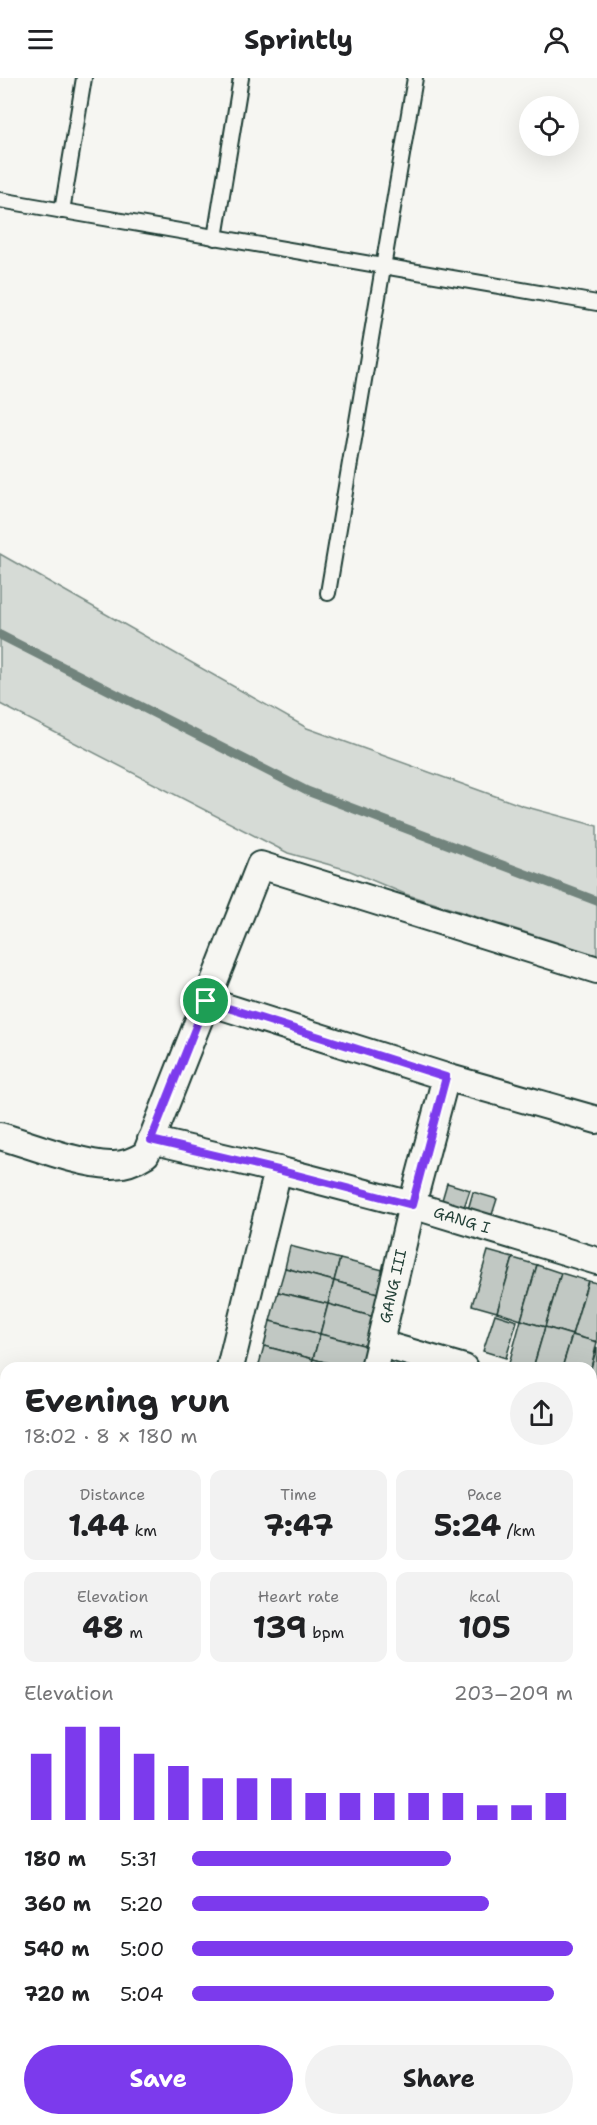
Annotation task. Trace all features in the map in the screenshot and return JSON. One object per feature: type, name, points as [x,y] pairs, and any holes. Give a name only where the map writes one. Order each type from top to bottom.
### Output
[{"type":"street","points":[[0,1136],[89,1162],[112,1165],[132,1162],[146,1154],[260,865],[597,970]]},
{"type":"street","points":[[206,1001],[446,1077],[597,1120]]},
{"type":"street","name":"GANG III","points":[[377,1356],[412,1205],[446,1077]]},
{"type":"street","name":"GANG I","points":[[151,1140],[412,1205],[597,1262]]},
{"type":"street","points":[[231,1362],[278,1170]]},
{"type":"street","points":[[377,1356],[420,1362]]},
{"type":"lane","points":[[62,211],[84,78]]},
{"type":"lane","points":[[215,238],[241,78]]},
{"type":"lane","points":[[328,593],[415,78]]},
{"type":"lane","points":[[0,200],[597,303]]},
{"type":"shaded area","points":[[0,554],[307,728],[523,806],[597,826],[597,955],[405,894],[348,870],[288,853],[0,704]]},
{"type":"building","points":[[447,1183],[470,1190],[462,1213],[440,1207]]},
{"type":"building","points":[[473,1192],[497,1199],[490,1221],[467,1213]]},
{"type":"building","points":[[290,1246],[340,1259],[334,1281],[285,1268]]},
{"type":"building","points":[[488,1251],[513,1258],[497,1312],[472,1305]]},
{"type":"building","points":[[513,1258],[537,1265],[521,1320],[497,1312]]},
{"type":"building","points":[[340,1259],[387,1271],[381,1294],[334,1281]]},
{"type":"building","points":[[537,1265],[561,1273],[545,1327],[521,1320]]},
{"type":"building","points":[[285,1268],[334,1281],[328,1304],[278,1292]]},
{"type":"building","points":[[561,1273],[588,1281],[572,1335],[545,1327]]},
{"type":"building","points":[[334,1281],[381,1294],[374,1317],[328,1304]]},
{"type":"building","points":[[588,1281],[597,1283],[597,1342],[572,1335]]},
{"type":"building","points":[[278,1292],[328,1304],[320,1334],[270,1321]]},
{"type":"building","points":[[328,1304],[374,1317],[367,1346],[320,1334]]},
{"type":"building","points":[[495,1314],[517,1321],[506,1358],[483,1351]]},
{"type":"building","points":[[521,1320],[545,1327],[535,1362],[509,1362]]},
{"type":"building","points":[[270,1321],[320,1334],[313,1359],[264,1346]]},
{"type":"building","points":[[545,1327],[572,1335],[564,1362],[535,1362]]},
{"type":"building","points":[[320,1334],[367,1346],[363,1362],[324,1362],[313,1359]]},
{"type":"building","points":[[572,1335],[597,1342],[592,1362],[564,1362]]},
{"type":"building","points":[[264,1346],[313,1359],[312,1362],[260,1362]]},
{"type":"building","points":[[597,1347],[597,1362],[593,1362]]},
{"type":"waterway","points":[[0,635],[307,791],[597,901]]},
{"type":"route","points":[[206,1001],[446,1077],[412,1205],[151,1140],[206,1001]]}]
